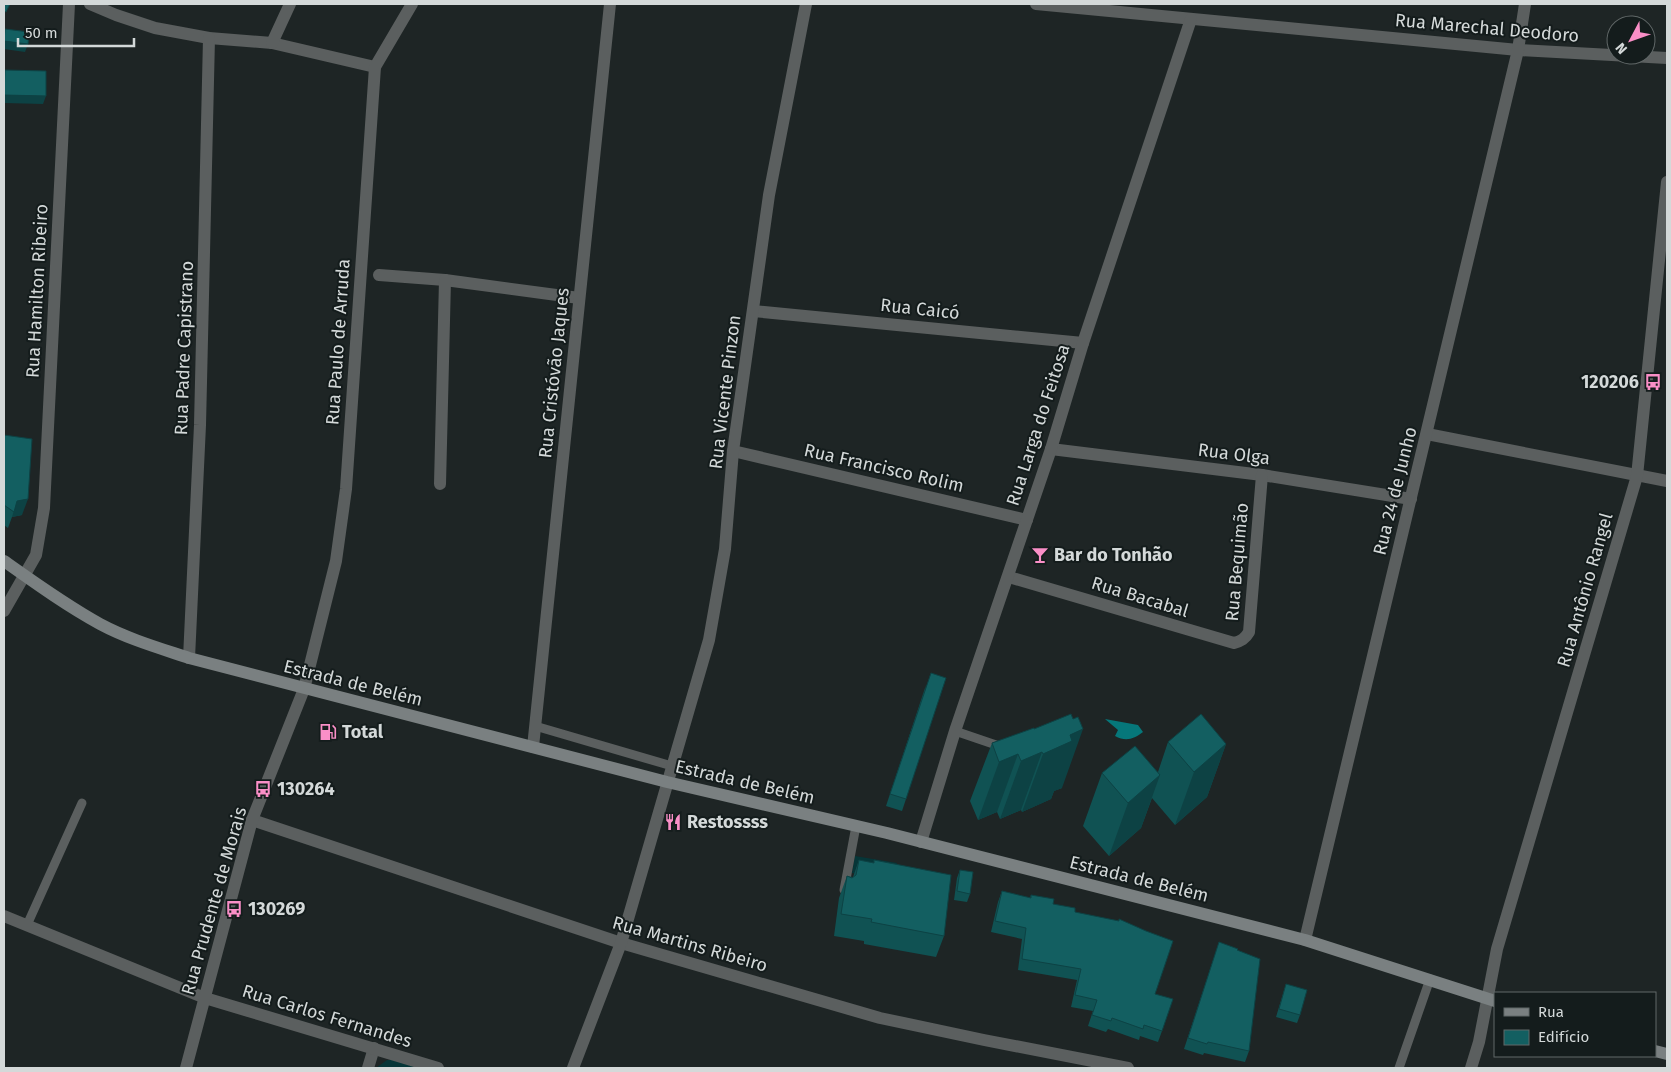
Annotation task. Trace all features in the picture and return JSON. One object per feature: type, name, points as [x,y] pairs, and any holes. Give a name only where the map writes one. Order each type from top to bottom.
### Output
[{"type":"main road","name":"Estrada de Belém","points":[[4,562],[101,624],[134,639],[189,658],[667,782],[921,842],[1305,940],[1491,1000]]},
{"type":"street","name":"Rua Hamilton Ribeiro","points":[[4,611],[36,556],[44,508],[70,4]]},
{"type":"street","points":[[90,4],[155,28],[209,38],[272,43],[375,67]]},
{"type":"street","points":[[272,43],[290,4]]},
{"type":"street","name":"Rua Paulo de Arruda","points":[[304,689],[336,561],[346,490],[375,67],[412,4]]},
{"type":"street","name":"Rua Cristóvão Jaques","points":[[533,747],[610,4]]},
{"type":"street","name":"Rua Vicente Pinzon","points":[[573,1068],[620,943],[709,640],[725,549],[733,451],[769,195],[806,4]]},
{"type":"street","name":"Rua Marechal Deodoro","points":[[1036,4],[1518,50],[1667,58]]},
{"type":"street","name":"Rua 24 de Junho","points":[[1305,940],[1518,50],[1524,4]]},
{"type":"street","name":"Rua Larga do Feitosa","points":[[921,842],[955,732],[1051,449],[1083,343],[1191,19]]},
{"type":"street","name":"Rua Padre Capistrano","points":[[189,658],[200,425],[209,38]]},
{"type":"street","name":"Rua Antônio Rangel","points":[[1471,1068],[1491,1000],[1497,949],[1637,476],[1667,182]]},
{"type":"street","points":[[379,274],[445,280],[579,298]]},
{"type":"street","points":[[440,484],[445,280]]},
{"type":"street","name":"Rua Caicó","points":[[753,311],[1083,343]]},
{"type":"street","points":[[1427,434],[1667,481]]},
{"type":"street","name":"Rua Olga","points":[[1051,449],[1262,475],[1411,499]]},
{"type":"street","name":"Rua Francisco Rolim","points":[[733,451],[1027,520]]},
{"type":"street","name":"Rua Bequimão","points":[[1234,643],[1245,638],[1249,632],[1262,475]]},
{"type":"street","name":"Rua Bacabal","points":[[1008,577],[1234,643]]},
{"type":"street","name":"Rua Prudente de Morais","points":[[186,1068],[252,820],[304,689]]},
{"type":"street","name":"Rua Martins Ribeiro","points":[[252,820],[620,943],[880,1018],[1128,1068]]},
{"type":"street","name":"Rua Carlos Fernandes","points":[[4,916],[204,998],[438,1068]]},
{"type":"street","points":[[368,1068],[374,1048]]},
{"type":"lane","points":[[535,726],[672,766]]},
{"type":"lane","points":[[955,732],[994,748],[1012,751]]},
{"type":"lane","points":[[27,925],[82,803]]},
{"type":"lane","points":[[843,893],[856,826]]},
{"type":"lane","points":[[1399,1068],[1430,980]]},
{"type":"shaded area","points":[[855,856],[897,863],[892,888],[873,878],[852,873]]},
{"type":"shaded area","points":[[387,1060],[392,1060],[419,1068],[376,1068]]},
{"type":"water","points":[[1105,719],[1138,725],[1143,732],[1130,739],[1119,738],[1115,736],[1118,730]]},
{"type":"building","points":[[4,4],[10,4],[6,12],[4,11]]},
{"type":"building","points":[[5,29],[29,32],[28,44],[4,41]]},
{"type":"building","points":[[5,70],[46,71],[46,96],[4,95]]},
{"type":"building","points":[[4,435],[32,439],[28,499],[17,501],[14,512],[4,505]]},
{"type":"building","points":[[931,673],[946,678],[906,799],[890,794]]},
{"type":"building","points":[[1071,714],[1073,719],[1078,717],[1083,729],[1070,735],[1072,741],[1043,754],[1042,752],[1021,761],[1018,754],[999,762],[992,743]]},
{"type":"building","points":[[1201,714],[1226,744],[1194,772],[1168,742]]},
{"type":"building","points":[[1135,746],[1160,775],[1128,803],[1102,773]]},
{"type":"building","points":[[859,860],[874,863],[874,860],[951,875],[944,936],[871,922],[872,919],[841,914],[847,876],[852,878],[856,875]]},
{"type":"building","points":[[960,870],[973,872],[970,894],[957,891]]},
{"type":"building","points":[[1002,891],[1031,898],[1031,895],[1054,899],[1053,904],[1075,908],[1075,912],[1119,921],[1119,919],[1173,941],[1155,994],[1173,999],[1162,1031],[1144,1025],[1143,1029],[1112,1018],[1111,1021],[1092,1015],[1097,1000],[1075,995],[1081,969],[1022,959],[1026,928],[995,921]]},
{"type":"building","points":[[1219,942],[1260,959],[1249,1051],[1208,1042],[1207,1044],[1188,1038]]},
{"type":"building","points":[[1286,984],[1307,990],[1300,1015],[1279,1009]]},
{"type":"place","name":"120206","points":[[1653,382]]},
{"type":"place","name":"Bar do Tonhão","points":[[1040,555]]},
{"type":"place","name":"Total","points":[[328,732]]},
{"type":"place","name":"130264","points":[[263,789]]},
{"type":"place","name":"Restossss","points":[[673,822]]},
{"type":"place","name":"130269","points":[[234,909]]}]
